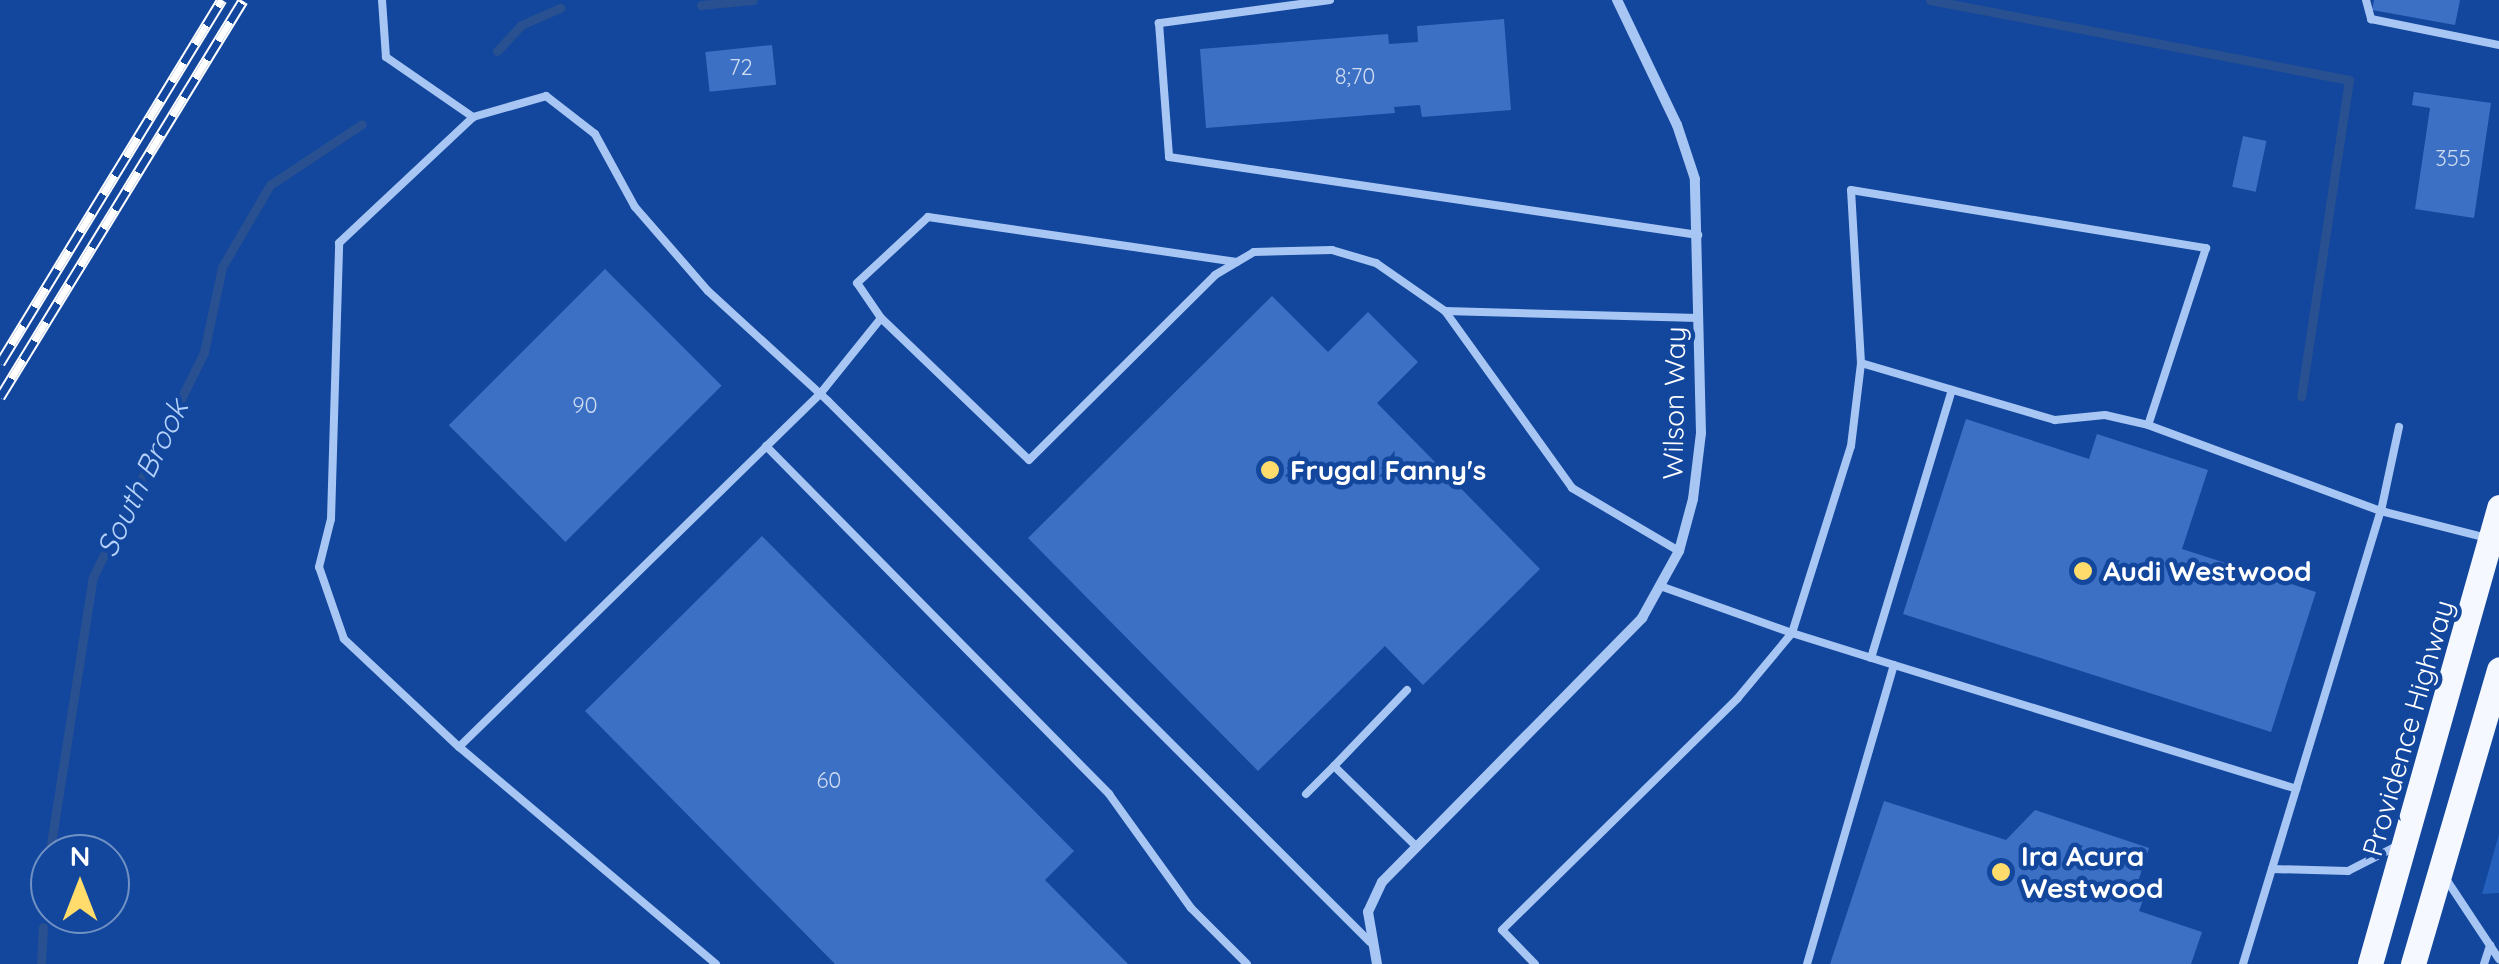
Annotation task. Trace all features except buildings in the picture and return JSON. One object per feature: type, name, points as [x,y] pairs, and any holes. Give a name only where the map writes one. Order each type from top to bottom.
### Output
[{"type":"main road","name":"Providence Highway","points":[[2370,964],[2408,841],[2499,507]]},
{"type":"main road","points":[[2414,964],[2499,670]]},
{"type":"street","name":"Wilson Way","points":[[1370,942],[1373,896],[1417,846],[1642,618],[1678,551],[1700,462],[1695,180],[1678,126],[1617,0]]},
{"type":"street","points":[[1370,942],[1377,964]]},
{"type":"lane","points":[[382,0],[386,58],[473,117]]},
{"type":"lane","points":[[1330,0],[1159,22],[1168,158],[1698,236]]},
{"type":"lane","points":[[2366,0],[2371,18],[2499,45]]},
{"type":"lane","points":[[716,964],[460,747],[344,639],[319,567],[330,519],[339,244],[473,117],[546,96],[596,134],[635,207],[673,252],[1370,942]]},
{"type":"lane","points":[[1535,964],[1502,930],[1737,699],[1792,633],[1851,446],[1861,363],[1851,190],[2206,248],[2148,425]]},
{"type":"lane","points":[[1237,262],[928,218],[857,283],[882,318],[1028,460],[1215,275],[1254,252],[1332,250],[1376,263],[1445,311],[1572,488],[1678,551]]},
{"type":"lane","points":[[1445,311],[1698,318]]},
{"type":"lane","points":[[460,747],[820,394],[882,318]]},
{"type":"lane","points":[[1861,363],[2054,420],[2105,415],[2148,425],[2381,511],[2491,539]]},
{"type":"lane","points":[[1871,658],[1952,390]]},
{"type":"lane","points":[[2243,964],[2381,511],[2399,427]]},
{"type":"lane","points":[[766,446],[1109,794],[1191,908],[1247,964]]},
{"type":"lane","points":[[1662,587],[1792,633],[2296,788]]},
{"type":"lane","points":[[1807,964],[1894,665]]},
{"type":"lane","points":[[1306,794],[1408,690]]},
{"type":"lane","points":[[1334,766],[1417,846]]},
{"type":"lane","points":[[2272,869],[2348,870],[2408,841]]},
{"type":"lane","points":[[2442,872],[2499,959]]},
{"type":"lane","points":[[2484,964],[2490,945]]},
{"type":"shaded area","points":[[2499,834],[2499,893],[2482,894]]},
{"type":"waterway","name":"South Brook","points":[[701,5],[753,0]]},
{"type":"waterway","points":[[1930,0],[2349,80],[2301,396]]},
{"type":"waterway","name":"South Brook","points":[[497,51],[521,25],[560,8]]},
{"type":"waterway","name":"South Brook","points":[[53,834],[93,577],[204,352],[222,267],[270,185],[362,124]]},
{"type":"waterway","name":"South Brook","points":[[41,964],[43,934]]},
{"type":"railway","points":[[0,363],[222,0]]},
{"type":"railway","points":[[0,397],[243,0]]},
{"type":"place","name":"Frugal Fanny's","points":[[1270,470]]},
{"type":"place","name":"Audi Westwood","points":[[2083,571]]},
{"type":"place","name":"Ira Acura Westwood","points":[[2001,872]]}]
